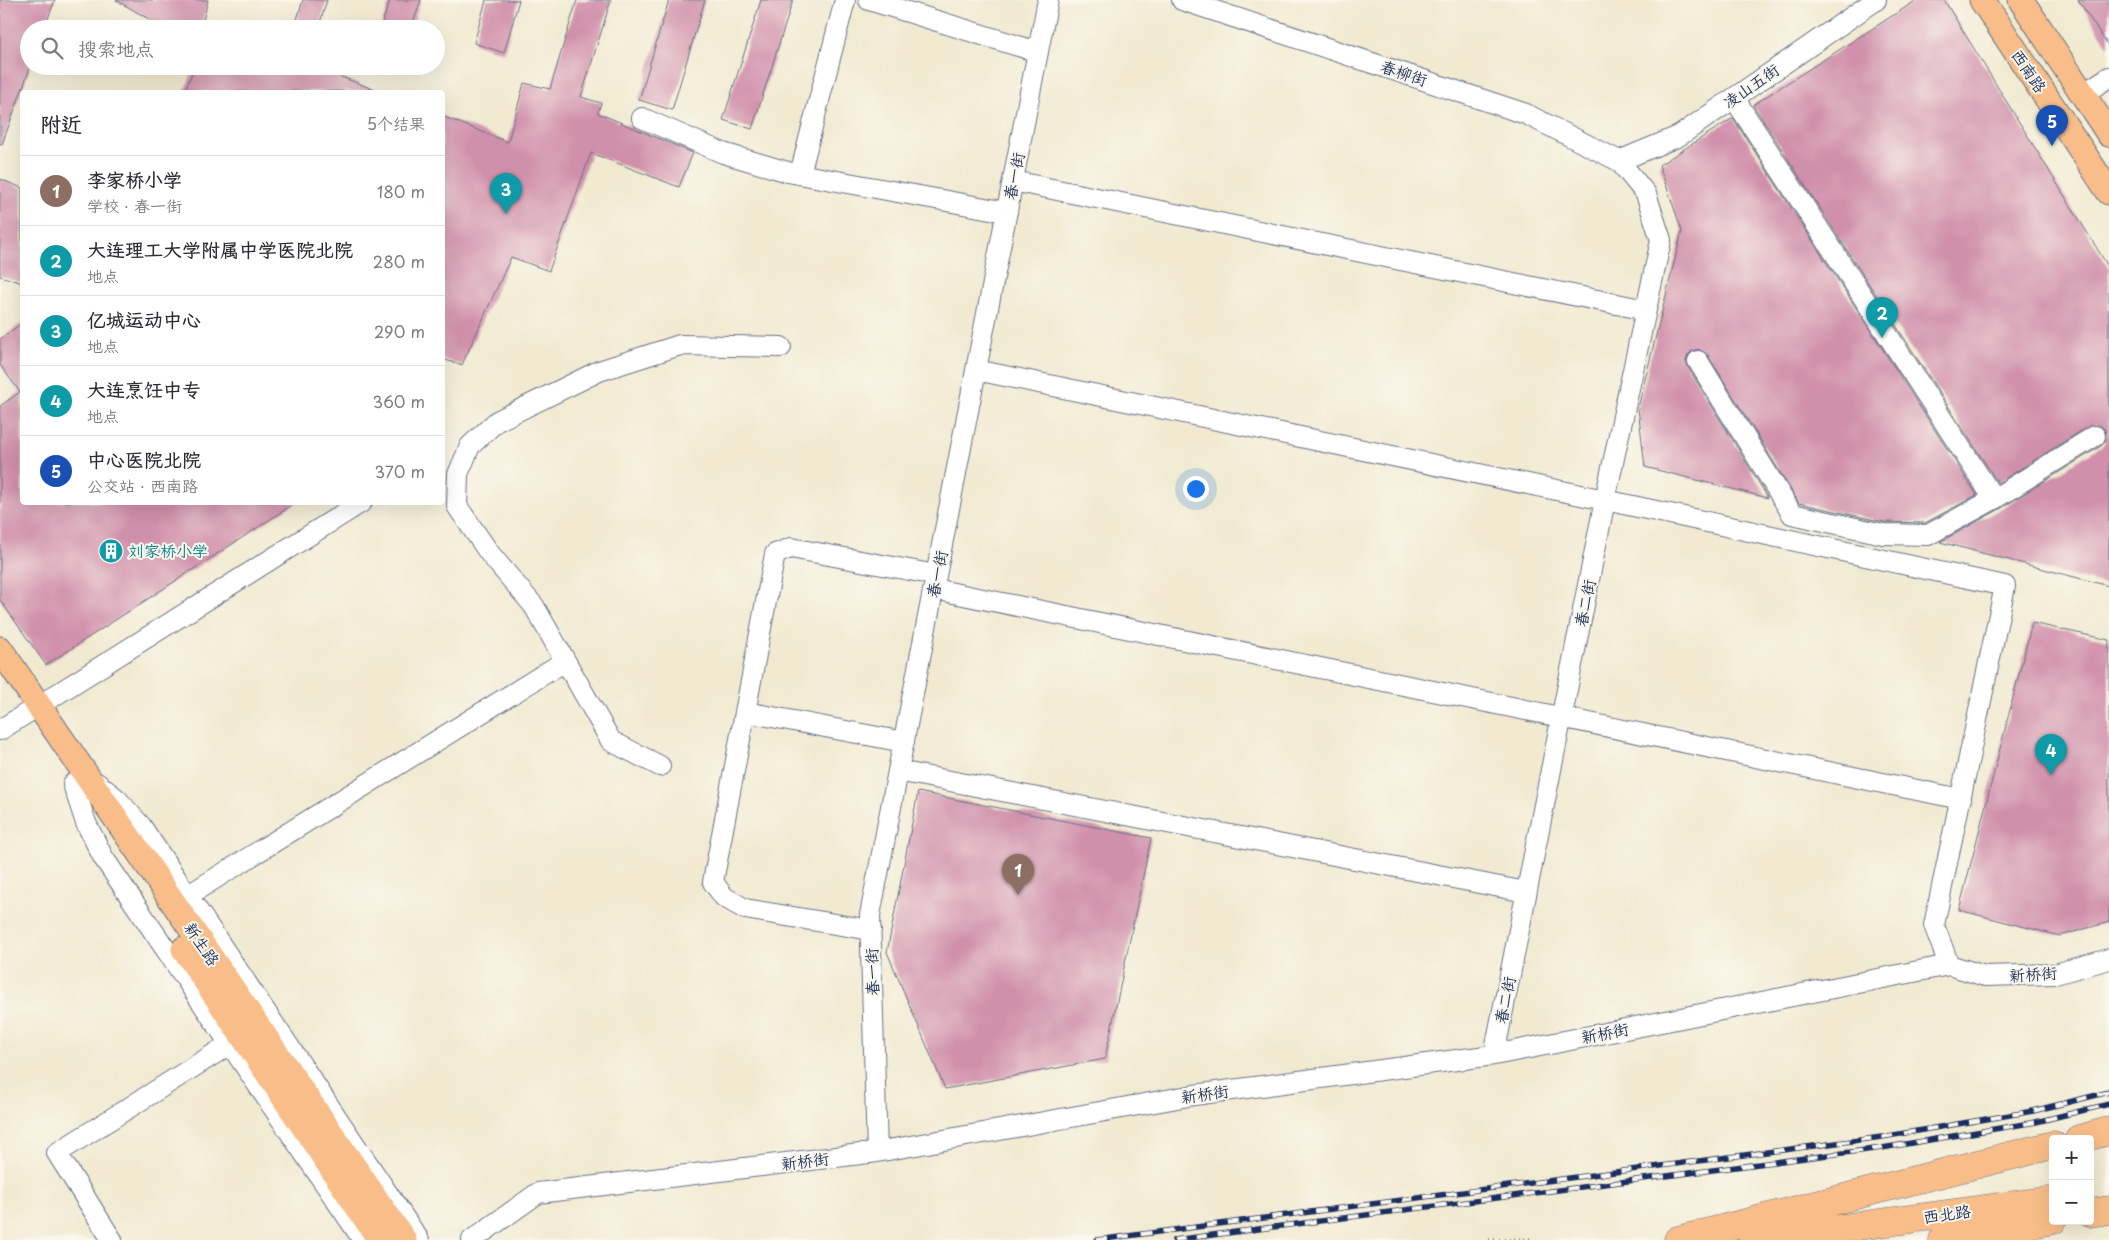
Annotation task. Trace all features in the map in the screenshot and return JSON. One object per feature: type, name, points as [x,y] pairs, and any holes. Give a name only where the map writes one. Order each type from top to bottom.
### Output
[{"type":"highway","points":[[2094,1135],[2109,1131]]},
{"type":"highway","points":[[1678,1240],[2049,1146]]},
{"type":"highway","points":[[2094,1194],[2109,1192]]},
{"type":"highway","name":"西北路","points":[[1753,1240],[2049,1201]]},
{"type":"highway","points":[[2094,1212],[2109,1210]]},
{"type":"highway","name":"西北路","points":[[1943,1240],[2049,1221]]},
{"type":"main road","name":"西南路","points":[[1982,0],[2109,192]]},
{"type":"main road","name":"西南路","points":[[2021,0],[2109,134]]},
{"type":"main road","name":"新生路","points":[[0,649],[32,710],[280,1076],[380,1240]]},
{"type":"main road","name":"新生路","points":[[0,676],[32,710]]},
{"type":"main road","name":"新生路","points":[[280,1076],[404,1240]]},
{"type":"street","points":[[800,174],[845,0]]},
{"type":"street","points":[[869,0],[1038,52]]},
{"type":"street","name":"春一街","points":[[877,1152],[870,915],[1048,0]]},
{"type":"street","name":"春柳街","points":[[1182,0],[1224,6],[1526,114],[1619,161]]},
{"type":"street","name":"凌山五街","points":[[1619,161],[1679,136],[1876,0]]},
{"type":"street","points":[[2083,94],[2109,77]]},
{"type":"street","points":[[1734,98],[1994,499]]},
{"type":"street","points":[[642,118],[723,153],[800,174],[1007,212]]},
{"type":"street","name":"春二街","points":[[1494,1055],[1606,500],[1662,240],[1646,194],[1619,161]]},
{"type":"street","points":[[1013,181],[1646,310]]},
{"type":"street","points":[[660,766],[611,741],[534,606],[490,554],[457,506],[458,474],[470,446],[497,421],[599,371],[680,345],[781,348]]},
{"type":"street","points":[[1698,361],[1792,514],[1883,534],[1928,535],[1994,499],[2095,436]]},
{"type":"street","points":[[976,370],[1606,500],[2005,586],[1934,925],[1949,965]]},
{"type":"street","points":[[0,730],[357,505]]},
{"type":"street","points":[[871,930],[745,909],[724,897],[713,882],[775,554],[791,548],[935,582],[1562,717],[1961,799]]},
{"type":"street","points":[[188,896],[565,661]]},
{"type":"street","points":[[746,712],[904,742]]},
{"type":"street","points":[[898,771],[1526,892]]},
{"type":"street","points":[[80,780],[117,798],[141,826],[419,1240]]},
{"type":"street","points":[[80,780],[86,823],[103,857],[363,1240]]},
{"type":"street","name":"新桥街","points":[[472,1240],[538,1193],[877,1152],[1194,1095],[1494,1055],[1949,965],[1985,976],[2055,974],[2109,959]]},
{"type":"street","points":[[112,1240],[58,1153],[230,1044]]},
{"type":"path","points":[[1490,1240],[1530,1239]]},
{"type":"building","points":[[0,0],[55,0],[47,20],[20,20],[20,75],[28,75],[22,90],[20,90],[20,95],[2,144],[0,144]]},
{"type":"building","points":[[116,0],[208,0],[203,20],[150,20]]},
{"type":"building","points":[[303,0],[327,0],[321,20],[297,20]]},
{"type":"building","points":[[390,0],[421,0],[414,20],[383,20]]},
{"type":"building","points":[[486,0],[519,0],[504,53],[474,43]]},
{"type":"building","points":[[577,0],[611,0],[581,97],[601,103],[598,113],[693,153],[679,187],[591,153],[549,271],[511,257],[462,365],[445,360],[445,117],[508,142],[524,83],[550,89]]},
{"type":"building","points":[[669,0],[705,0],[672,110],[639,100]]},
{"type":"building","points":[[761,0],[793,0],[752,129],[723,120]]},
{"type":"building","points":[[1917,0],[1944,0],[2109,268],[2109,586],[1940,542],[2000,509],[2101,446],[2106,441],[2105,430],[2100,425],[2089,426],[1998,483],[1753,105]]},
{"type":"building","points":[[2078,0],[2109,0],[2109,47]]},
{"type":"building","points":[[191,75],[336,75],[375,90],[185,90]]},
{"type":"building","points":[[1733,118],[1977,495],[1925,523],[1884,522],[1799,503],[1708,355],[1698,349],[1688,355],[1686,361],[1688,367],[1768,498],[1645,467],[1638,408],[1682,231],[1659,165]]},
{"type":"building","points":[[0,179],[20,187],[20,282],[0,276]]},
{"type":"building","name":"刘家桥小学","points":[[20,324],[20,392],[0,365],[0,339]]},
{"type":"building","name":"刘家桥小学","points":[[20,392],[20,505],[292,505],[46,665],[0,600],[0,406]]},
{"type":"building","points":[[2032,623],[2109,640],[2109,922],[2060,936],[1959,910]]},
{"type":"building","points":[[918,792],[1151,838],[1105,1059],[945,1089],[887,952]]},
{"type":"railway","points":[[1097,1240],[1882,1137],[2033,1111],[2109,1092]]},
{"type":"railway","points":[[1174,1240],[1882,1148],[2036,1122],[2109,1104]]},
{"type":"place","name":"中心医院北院","points":[[2052,146]]},
{"type":"place","name":"亿城运动中心","points":[[506,214]]},
{"type":"place","name":"大连理工大学附属中学医院北院","points":[[1882,338]]},
{"type":"place","name":"刘家桥小学","points":[[111,551]]},
{"type":"place","name":"大连烹饪中专","points":[[2051,775]]},
{"type":"place","name":"李家桥小学","points":[[1018,895]]}]
